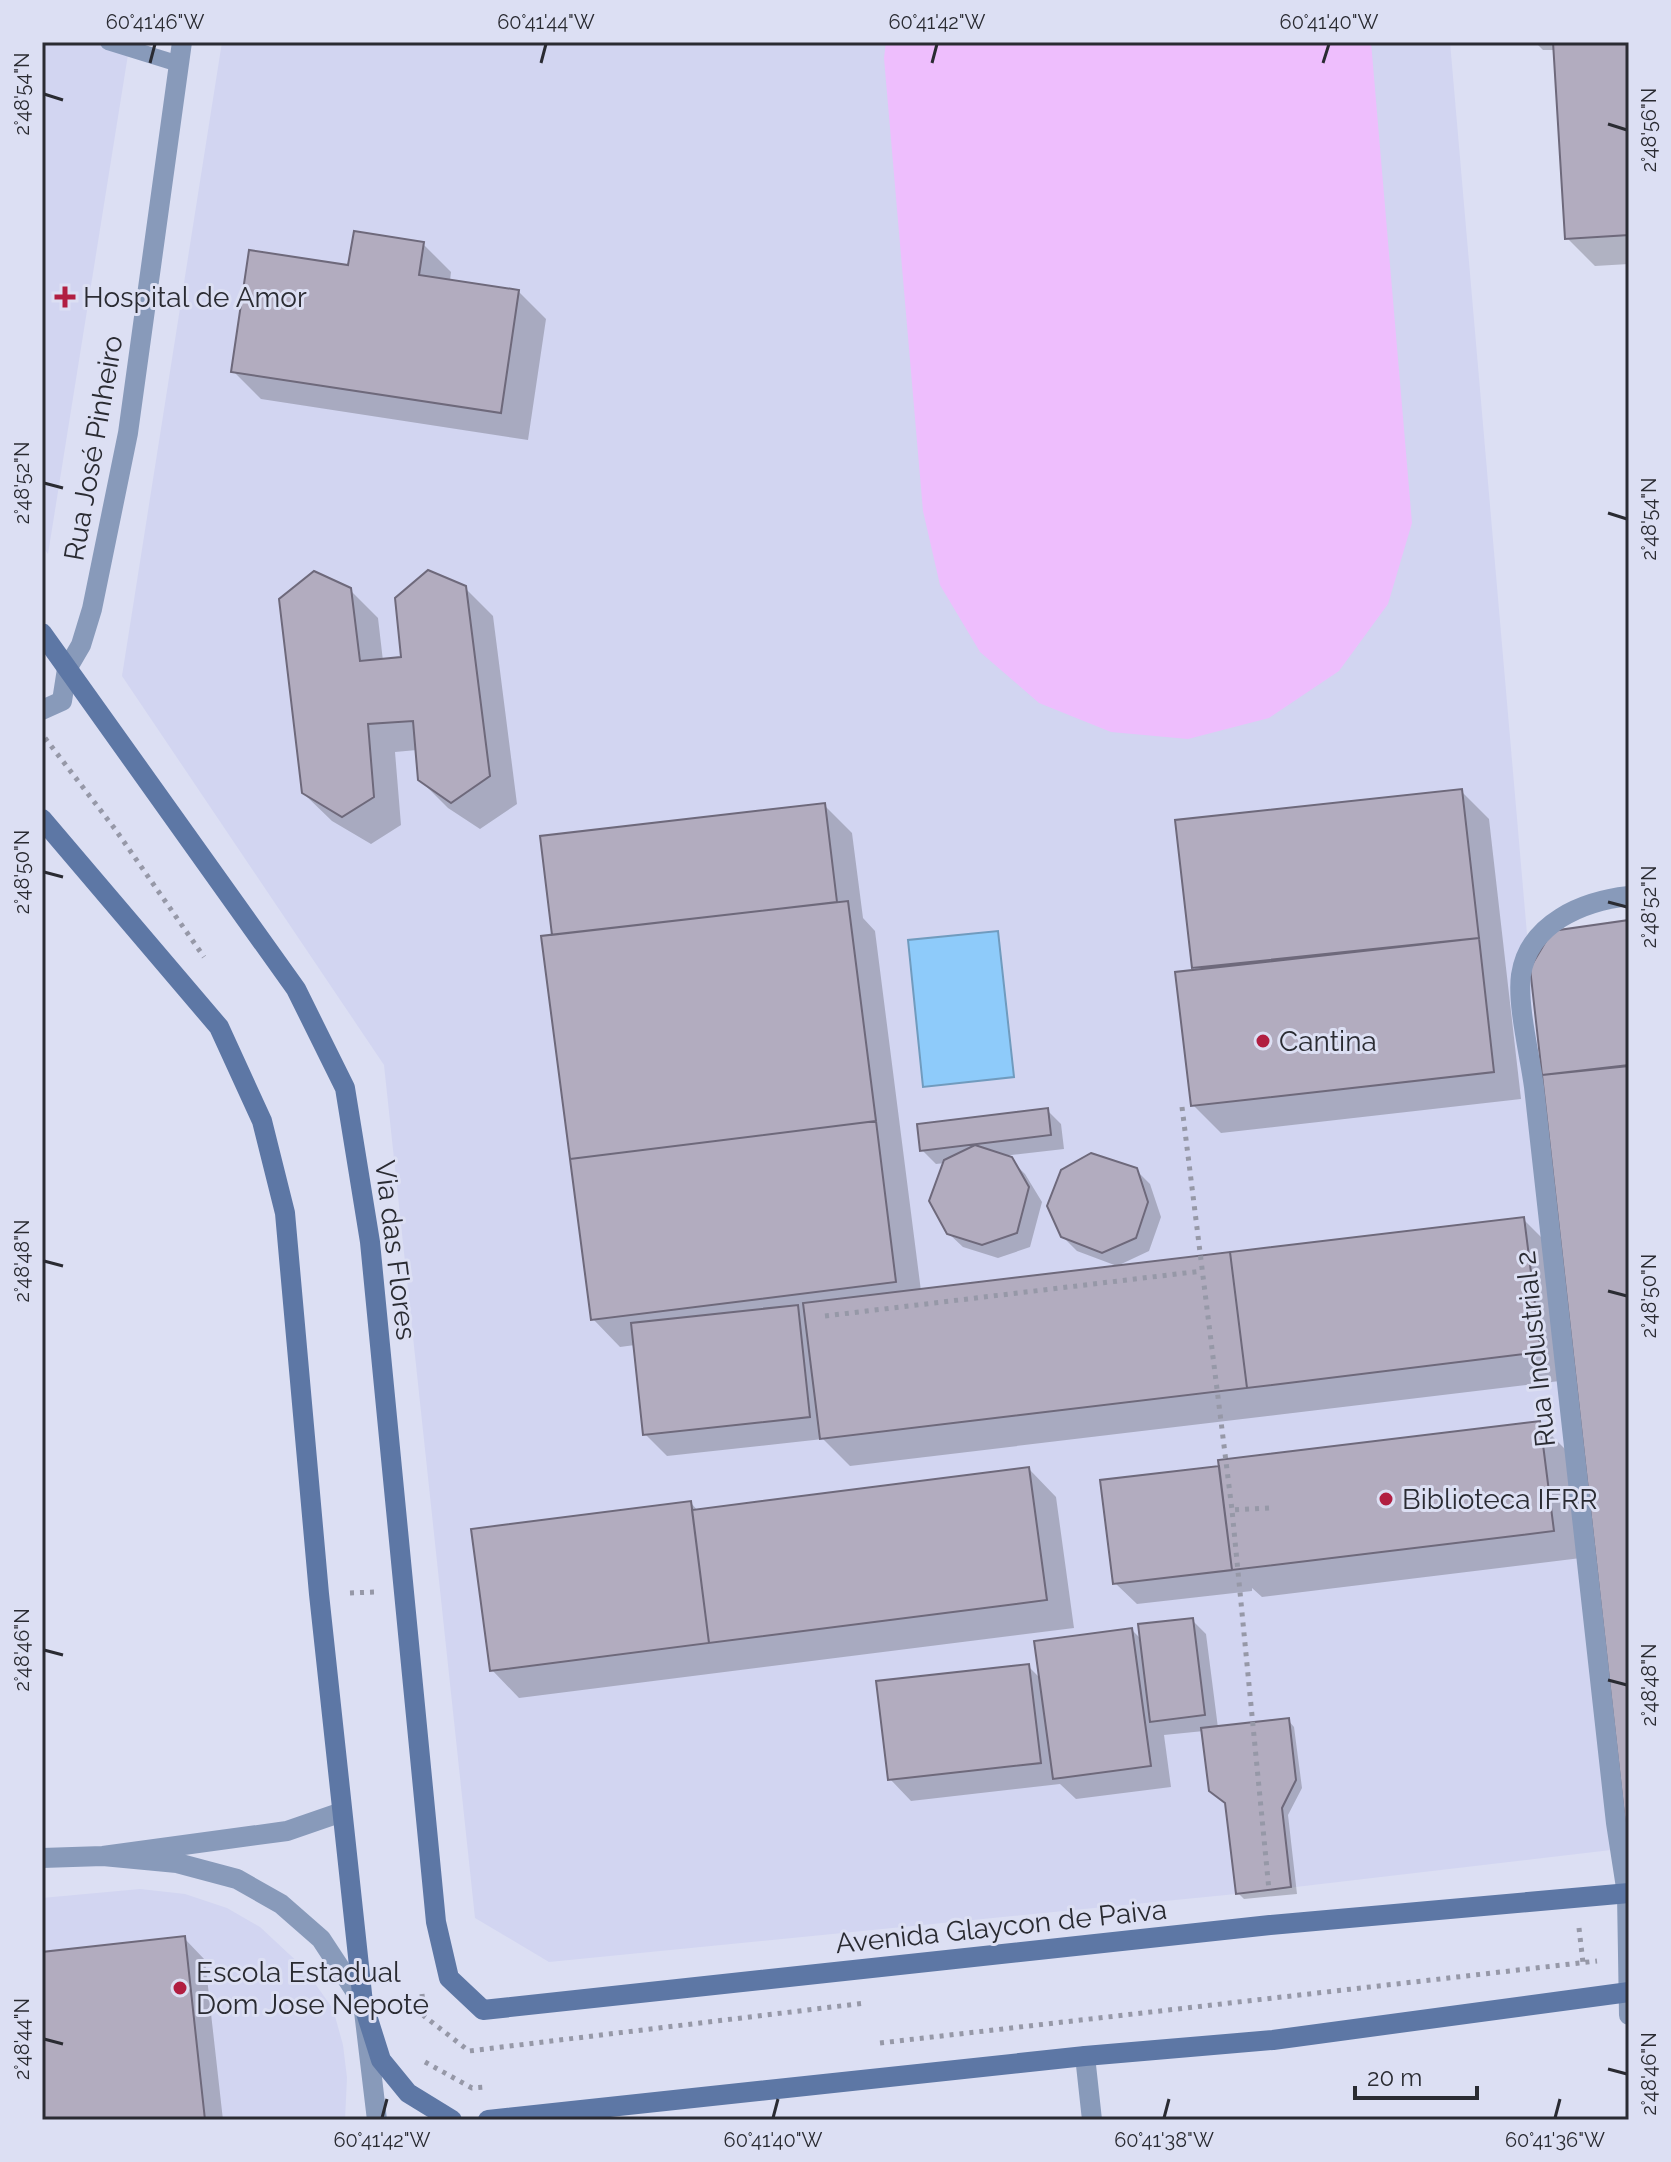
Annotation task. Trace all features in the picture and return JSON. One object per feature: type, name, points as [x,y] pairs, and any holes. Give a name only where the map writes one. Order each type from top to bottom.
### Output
[{"type":"main road","name":"Via das Flores","points":[[42,633],[296,989],[345,1088],[370,1242],[436,1922]]},
{"type":"main road","points":[[42,819],[219,1027],[262,1121],[285,1213],[319,1594],[363,2003],[381,2060],[408,2093],[452,2120]]},
{"type":"main road","name":"Avenida Glaycon de Paiva","points":[[436,1922],[449,1978],[483,2010],[1285,1923],[1628,1894]]},
{"type":"main road","points":[[488,2120],[1085,2056],[1273,2040],[1628,1992]]},
{"type":"street","name":"Rua José Pinheiro","points":[[67,669],[81,645],[92,609],[128,433],[182,42]]},
{"type":"street","points":[[42,710],[62,701],[67,669]]},
{"type":"street","name":"Rua Industrial 2","points":[[1622,896],[1580,907],[1545,930],[1524,964],[1521,993],[1616,1823],[1628,1894],[1629,2015]]},
{"type":"street","points":[[42,1858],[103,1856],[287,1831],[342,1812]]},
{"type":"street","points":[[103,1856],[177,1863],[237,1879],[281,1904],[321,1939],[363,2003],[377,2120]]},
{"type":"street","points":[[1085,2056],[1092,2120]]},
{"type":"lane","points":[[108,42],[179,64]]},
{"type":"path","points":[[1182,1107],[1232,1510],[1269,1890]]},
{"type":"path","points":[[825,1316],[1202,1271]]},
{"type":"path","points":[[1232,1510],[1269,1508]]},
{"type":"path","points":[[345,1593],[377,1592]]},
{"type":"path","points":[[1578,1920],[1583,1963]]},
{"type":"shaded area","name":"Hospital de Amor","points":[[42,42],[130,42],[48,554],[42,546]]},
{"type":"shaded area","points":[[222,42],[1450,42],[1530,969],[1628,1848],[1236,1894],[549,1962],[475,1918],[384,1065],[122,676]]},
{"type":"shaded area","points":[[886,42],[1371,42],[1412,523],[1388,604],[1339,671],[1269,718],[1188,739],[1111,732],[1039,703],[980,652],[940,585],[923,511],[884,58]]},
{"type":"shaded area","name":"Escola Estadual Dom Jose Nepote","points":[[140,1889],[185,1894],[227,1908],[260,1927],[304,1968],[333,2009],[343,2045],[347,2078],[345,2120],[42,2120],[42,1898]]},
{"type":"water","points":[[998,931],[1014,1077],[923,1087],[908,940]]},
{"type":"building","points":[[1553,42],[1629,42],[1629,235],[1565,239]]},
{"type":"building","points":[[354,231],[424,242],[419,275],[519,290],[501,413],[231,372],[249,250],[348,265]]},
{"type":"building","points":[[428,570],[466,586],[490,776],[451,803],[418,780],[413,721],[368,724],[374,797],[342,817],[302,793],[279,599],[314,571],[351,588],[360,661],[401,657],[395,598]]},
{"type":"building","points":[[1462,789],[1479,938],[1192,968],[1175,820]]},
{"type":"building","points":[[825,803],[837,902],[552,935],[540,836]]},
{"type":"building","points":[[848,901],[876,1121],[570,1159],[541,936]]},
{"type":"building","points":[[1629,920],[1629,1065],[1542,1075],[1530,968],[1552,931]]},
{"type":"building","points":[[1479,938],[1494,1072],[1191,1106],[1175,972]]},
{"type":"building","points":[[1629,1066],[1629,1824],[1625,1824],[1542,1075]]},
{"type":"building","points":[[1048,1108],[1051,1135],[920,1151],[917,1124]]},
{"type":"building","points":[[876,1121],[896,1282],[591,1320],[570,1159]]},
{"type":"building","points":[[975,1145],[1012,1157],[1029,1187],[1017,1233],[982,1245],[947,1234],[929,1201],[944,1160]]},
{"type":"building","points":[[1091,1153],[1137,1168],[1148,1202],[1136,1238],[1102,1253],[1061,1237],[1047,1206],[1061,1170]]},
{"type":"building","points":[[1524,1217],[1541,1352],[1247,1388],[1230,1252]]},
{"type":"building","points":[[1230,1252],[1247,1388],[820,1439],[803,1303]]},
{"type":"building","points":[[798,1305],[810,1417],[643,1435],[631,1323]]},
{"type":"building","name":"Biblioteca IFRR","points":[[1540,1421],[1554,1531],[1232,1570],[1218,1460]]},
{"type":"building","points":[[1219,1466],[1232,1570],[1113,1584],[1100,1480]]},
{"type":"building","points":[[1029,1467],[1047,1600],[709,1643],[692,1510]]},
{"type":"building","points":[[691,1501],[709,1643],[490,1671],[471,1529]]},
{"type":"building","points":[[1193,1618],[1205,1715],[1150,1722],[1138,1624]]},
{"type":"building","points":[[1132,1628],[1151,1766],[1053,1779],[1034,1641]]},
{"type":"building","points":[[1029,1664],[1041,1763],[888,1780],[876,1681]]},
{"type":"building","points":[[1289,1718],[1296,1780],[1282,1808],[1291,1887],[1236,1894],[1225,1803],[1209,1791],[1201,1728]]},
{"type":"building","points":[[185,1936],[205,2120],[42,2120],[42,1952]]},
{"type":"place","name":"Hospital de Amor","points":[[65,297]]},
{"type":"place","name":"Cantina","points":[[1263,1041]]},
{"type":"place","name":"Biblioteca IFRR","points":[[1386,1499]]},
{"type":"place","name":"Escola Estadual Dom Jose Nepote","points":[[180,1988]]}]
